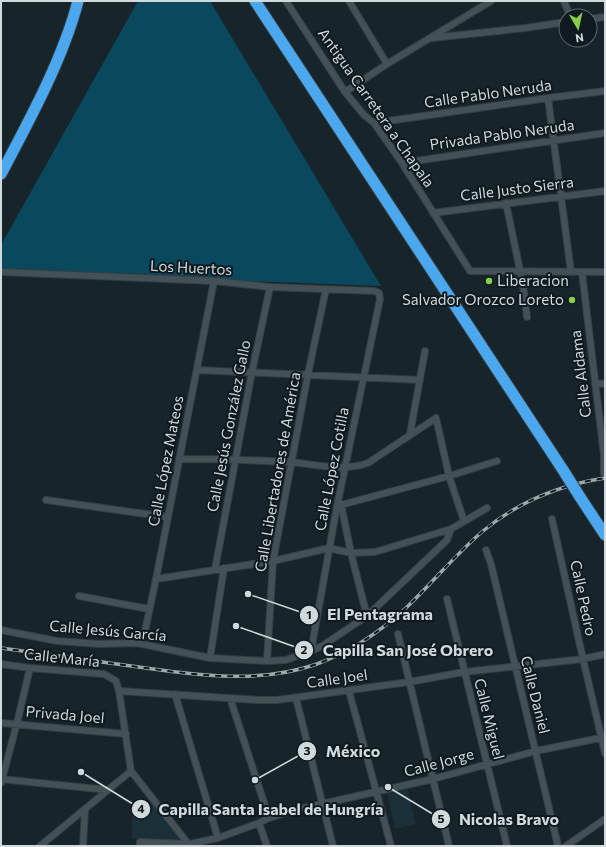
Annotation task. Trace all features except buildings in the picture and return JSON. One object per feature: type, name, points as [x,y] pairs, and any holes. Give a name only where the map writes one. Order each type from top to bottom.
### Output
[{"type":"highway","points":[[1,174],[52,71],[65,40],[78,1]]},
{"type":"highway","points":[[255,1],[605,536]]},
{"type":"street","name":"Antigua Carretera a Chapala","points":[[286,1],[345,92],[364,115],[374,123],[402,162],[470,271],[520,271]]},
{"type":"street","points":[[349,1],[387,64]]},
{"type":"street","points":[[345,92],[428,38],[491,1]]},
{"type":"street","points":[[428,38],[558,23]]},
{"type":"street","name":"Calle Pablo Neruda","points":[[374,123],[605,91]]},
{"type":"street","points":[[548,98],[571,272]]},
{"type":"street","name":"Privada Pablo Neruda","points":[[402,162],[605,133]]},
{"type":"street","name":"Calle Justo Sierra","points":[[433,213],[605,190]]},
{"type":"street","points":[[506,203],[523,284],[527,317]]},
{"type":"street","points":[[520,271],[605,272]]},
{"type":"street","name":"Los Huertos","points":[[1,272],[214,281],[270,287],[375,290],[379,293]]},
{"type":"street","name":"Calle Aldama","points":[[582,272],[604,456],[604,473]]},
{"type":"street","name":"Calle López Mateos","points":[[138,643],[144,636],[150,609],[214,281]]},
{"type":"street","name":"Calle Jesús González Gallo","points":[[215,570],[252,372],[270,287]]},
{"type":"street","name":"Calle Libertadores de América","points":[[267,661],[273,561],[308,374],[326,289]]},
{"type":"street","name":"Calle López Cotilla","points":[[311,651],[329,548],[339,505],[344,468],[380,299],[379,293]]},
{"type":"street","points":[[410,434],[425,351]]},
{"type":"street","points":[[197,370],[420,380]]},
{"type":"street","points":[[595,383],[605,384]]},
{"type":"street","points":[[180,459],[236,459],[292,462],[344,468],[358,466],[368,463],[436,418],[449,476],[464,521]]},
{"type":"street","points":[[367,616],[339,505],[449,476],[497,461]]},
{"type":"street","points":[[46,500],[167,518]]},
{"type":"street","points":[[156,579],[273,561],[329,548],[351,553],[375,552],[451,530],[487,508]]},
{"type":"street","name":"Calle Pedro","points":[[552,519],[605,752]]},
{"type":"street","name":"Calle Jesús García","points":[[1,630],[57,641],[99,644],[138,643],[210,658],[267,661],[286,660],[322,646],[367,616],[447,540],[451,530]]},
{"type":"street","name":"Calle Daniel","points":[[486,550],[491,564],[558,846]]},
{"type":"street","points":[[210,658],[224,568]]},
{"type":"street","points":[[79,596],[150,609]]},
{"type":"street","name":"Calle Miguel","points":[[447,599],[507,846]]},
{"type":"street","points":[[398,634],[450,846]]},
{"type":"street","name":"Calle Joel","points":[[120,691],[277,700],[349,691],[464,672],[583,659],[605,654]]},
{"type":"street","name":"Calle María","points":[[1,664],[104,674],[116,681],[120,691]]},
{"type":"street","points":[[30,668],[17,724],[1,781],[108,790]]},
{"type":"street","points":[[120,691],[131,771],[190,845]]},
{"type":"street","points":[[349,691],[391,846]]},
{"type":"street","points":[[175,694],[218,838]]},
{"type":"street","points":[[230,698],[269,818]]},
{"type":"street","points":[[296,698],[321,804],[333,846]]},
{"type":"street","name":"Privada Joel","points":[[1,723],[126,734]]},
{"type":"street","name":"Calle Jorge","points":[[140,844],[190,845],[218,838],[269,818],[321,804],[433,779],[486,763],[536,751],[603,738]]},
{"type":"street","points":[[40,846],[131,771]]},
{"type":"street","points":[[84,844],[85,809]]},
{"type":"street","points":[[566,846],[605,819]]},
{"type":"street","points":[[259,823],[267,846]]},
{"type":"shaded area","points":[[138,1],[210,1],[381,286],[1,272],[1,245]]},
{"type":"shaded area","points":[[407,789],[416,824],[395,829],[387,794]]},
{"type":"shaded area","points":[[151,802],[182,841],[132,839],[132,803]]},
{"type":"railway","points":[[1,648],[176,672],[222,676],[269,675],[314,665],[352,648],[386,625],[407,607],[473,540],[510,511],[556,490],[605,478]]},
{"type":"place","name":"Liberacion","points":[[489,281]]},
{"type":"place","name":"Salvador Orozco Loreto","points":[[572,300]]},
{"type":"place","name":"El Pentagrama","points":[[248,594]]},
{"type":"place","name":"Capilla San José Obrero","points":[[236,626]]},
{"type":"place","name":"Capilla Santa Isabel de Hungría","points":[[81,772]]},
{"type":"place","name":"México","points":[[255,780]]},
{"type":"place","name":"Nicolas Bravo","points":[[388,787]]}]
